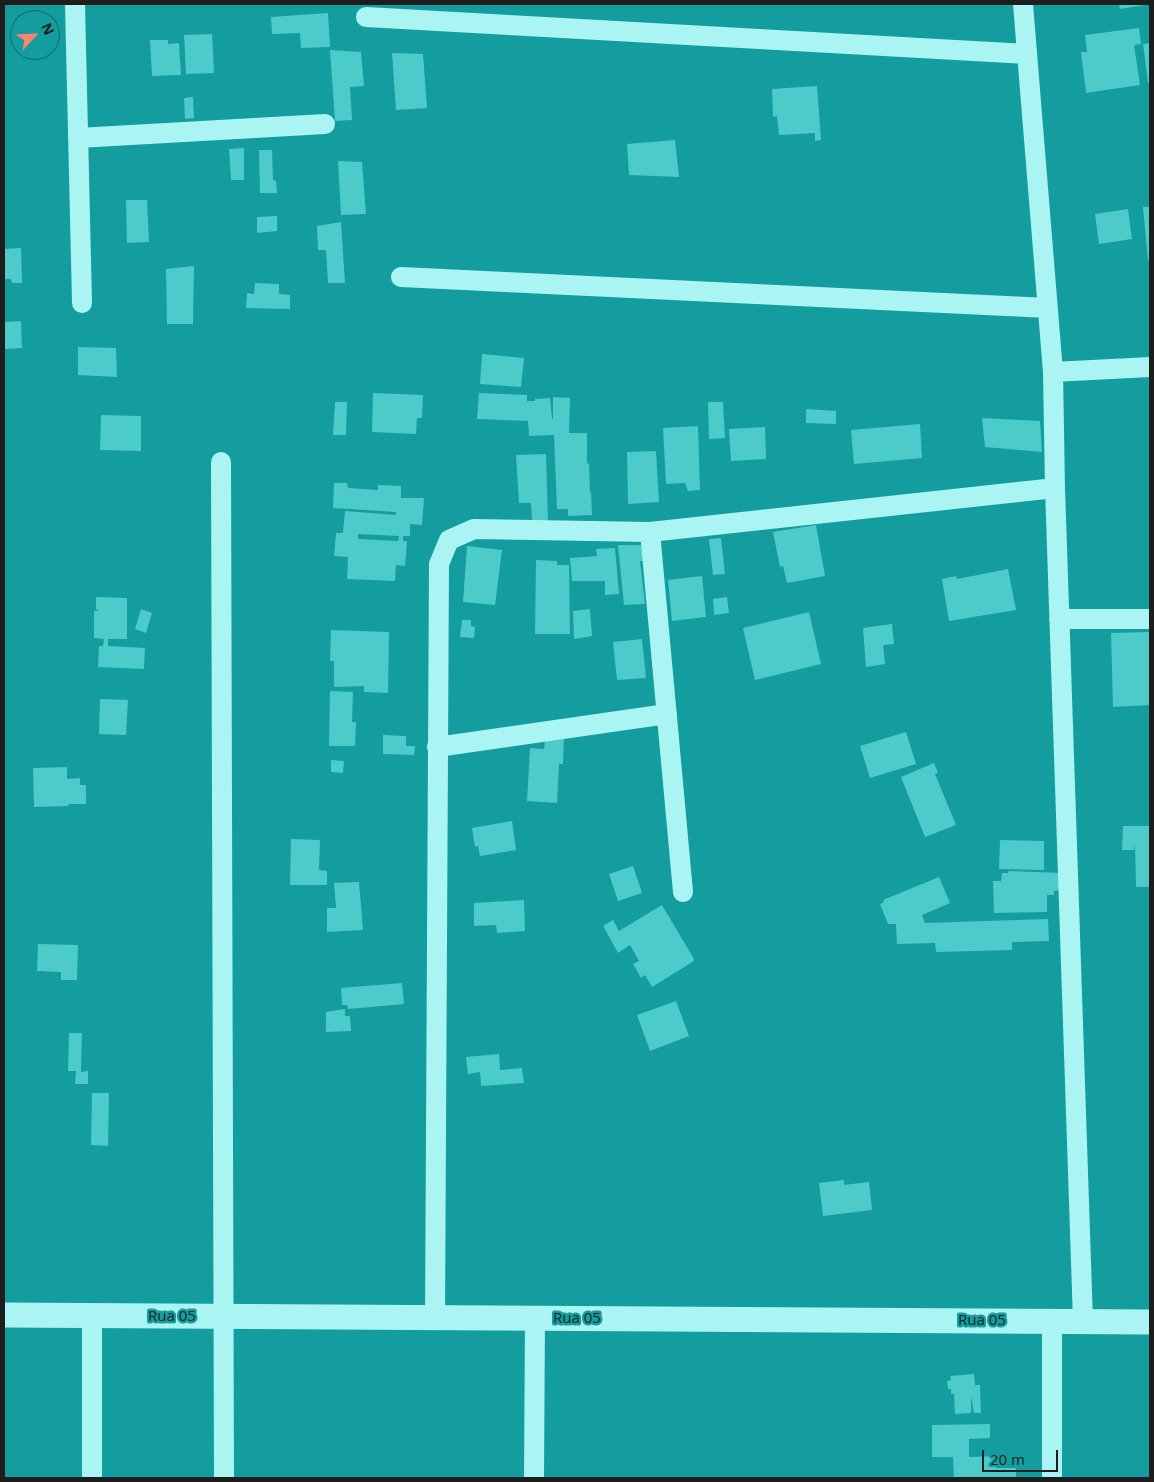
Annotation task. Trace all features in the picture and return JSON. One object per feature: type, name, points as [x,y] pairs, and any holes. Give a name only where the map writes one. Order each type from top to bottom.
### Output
[{"type":"street","points":[[75,4],[82,303]]},
{"type":"street","points":[[1023,4],[1053,372],[1055,488],[1083,1321]]},
{"type":"street","points":[[366,18],[1027,54]]},
{"type":"street","points":[[78,138],[325,124]]},
{"type":"street","points":[[401,277],[1048,308]]},
{"type":"street","points":[[1053,372],[1150,368]]},
{"type":"street","points":[[221,462],[224,1478]]},
{"type":"street","points":[[435,1318],[439,564],[449,540],[474,529],[650,532],[1055,488]]},
{"type":"street","points":[[650,532],[683,892]]},
{"type":"street","points":[[1060,619],[1150,620]]},
{"type":"street","points":[[437,747],[667,714]]},
{"type":"street","name":"Rua 05","points":[[4,1316],[1150,1322]]},
{"type":"street","points":[[92,1316],[92,1478]]},
{"type":"street","points":[[534,1478],[535,1318]]},
{"type":"street","points":[[1052,1322],[1052,1478]]},
{"type":"building","points":[[1119,4],[1145,4],[1145,5],[1120,9]]},
{"type":"building","points":[[328,13],[330,47],[301,48],[300,33],[272,34],[271,17]]},
{"type":"building","points":[[1139,28],[1141,44],[1134,45],[1140,85],[1086,93],[1081,52],[1087,52],[1085,35]]},
{"type":"building","points":[[212,34],[214,73],[186,74],[184,35]]},
{"type":"building","points":[[150,40],[168,40],[168,44],[179,43],[181,75],[152,76]]},
{"type":"building","points":[[1150,43],[1150,83],[1148,83],[1143,44]]},
{"type":"building","points":[[330,50],[361,52],[364,86],[350,87],[352,120],[335,121]]},
{"type":"building","points":[[392,53],[423,54],[427,108],[396,110]]},
{"type":"building","points":[[817,86],[821,140],[815,141],[815,133],[779,135],[777,116],[773,117],[772,89]]},
{"type":"building","points":[[193,97],[194,118],[185,119],[184,98]]},
{"type":"building","points":[[675,140],[679,177],[629,175],[627,144]]},
{"type":"building","points":[[244,148],[244,180],[231,180],[229,149]]},
{"type":"building","points":[[259,150],[272,150],[273,180],[276,181],[277,193],[260,193]]},
{"type":"building","points":[[338,161],[362,162],[366,214],[341,215]]},
{"type":"building","points":[[126,200],[147,200],[149,242],[127,243]]},
{"type":"building","points":[[1143,207],[1150,207],[1150,260],[1148,260]]},
{"type":"building","points":[[1128,209],[1132,239],[1099,244],[1095,214]]},
{"type":"building","points":[[277,216],[277,231],[257,233],[257,217]]},
{"type":"building","points":[[341,222],[345,283],[328,283],[326,250],[318,250],[317,226]]},
{"type":"building","points":[[21,248],[22,283],[12,283],[11,279],[4,279],[4,249]]},
{"type":"building","points":[[194,266],[193,324],[167,324],[166,269]]},
{"type":"building","points":[[255,283],[279,284],[279,294],[290,295],[290,309],[246,308],[247,293],[254,294]]},
{"type":"building","points":[[21,321],[22,348],[5,349],[4,322]]},
{"type":"building","points":[[78,347],[116,348],[117,377],[78,375]]},
{"type":"building","points":[[482,354],[524,358],[521,387],[480,384]]},
{"type":"building","points":[[373,393],[423,395],[422,418],[417,418],[416,434],[372,432]]},
{"type":"building","points":[[479,393],[527,395],[527,401],[550,398],[552,419],[553,397],[570,398],[569,433],[587,433],[587,464],[589,463],[592,515],[568,516],[568,509],[557,509],[554,435],[529,436],[528,421],[477,419]]},
{"type":"building","points":[[335,402],[347,402],[346,435],[333,435]]},
{"type":"building","points":[[708,402],[723,402],[725,438],[709,439]]},
{"type":"building","points":[[806,409],[836,411],[836,424],[806,423]]},
{"type":"building","points":[[102,415],[141,416],[141,451],[100,450]]},
{"type":"building","points":[[982,418],[1040,421],[1042,452],[985,447]]},
{"type":"building","points":[[920,424],[922,458],[854,464],[851,430]]},
{"type":"building","points":[[698,426],[700,490],[688,491],[685,483],[666,484],[663,428]]},
{"type":"building","points":[[765,427],[766,459],[731,461],[729,429]]},
{"type":"building","points":[[656,451],[659,502],[628,504],[627,452]]},
{"type":"building","points":[[546,454],[548,521],[532,521],[531,503],[519,503],[516,455]]},
{"type":"building","points":[[334,483],[347,483],[348,488],[378,490],[378,485],[401,486],[401,498],[424,498],[422,525],[410,524],[410,536],[403,536],[403,541],[407,541],[405,566],[396,565],[395,581],[347,579],[348,557],[334,556],[336,533],[343,533],[345,511],[396,515],[396,512],[333,508]],"holes":[[[358,534],[399,536],[398,541],[358,539]]]},
{"type":"building","points":[[816,525],[825,576],[787,583],[783,566],[780,567],[773,532]]},
{"type":"building","points":[[721,538],[725,574],[713,575],[709,539]]},
{"type":"building","points":[[618,545],[641,545],[643,561],[640,561],[645,604],[624,605]]},
{"type":"building","points":[[467,546],[502,550],[495,605],[463,602]]},
{"type":"building","points":[[615,548],[619,594],[605,595],[605,581],[572,581],[570,558],[597,556],[596,549]]},
{"type":"building","points":[[536,560],[557,561],[557,565],[569,565],[570,634],[535,634]]},
{"type":"building","points":[[1008,569],[1016,610],[949,621],[942,579],[956,576],[957,579]]},
{"type":"building","points":[[702,576],[706,617],[672,621],[668,580]]},
{"type":"building","points":[[96,597],[127,598],[127,639],[108,639],[108,646],[145,648],[144,669],[98,667],[99,646],[103,646],[104,639],[94,638],[94,611],[98,611],[98,609],[96,610]]},
{"type":"building","points":[[727,597],[729,613],[714,615],[713,599]]},
{"type":"building","points":[[141,609],[152,613],[146,633],[135,629]]},
{"type":"building","points":[[590,609],[592,636],[574,639],[573,611]]},
{"type":"building","points":[[809,612],[821,664],[755,680],[743,628]]},
{"type":"building","points":[[462,620],[471,620],[471,626],[475,627],[474,638],[460,637]]},
{"type":"building","points":[[892,624],[894,644],[883,645],[885,664],[866,667],[863,628]]},
{"type":"building","points":[[331,630],[389,632],[388,693],[364,692],[364,686],[334,687],[334,661],[330,661]]},
{"type":"building","points":[[1150,632],[1150,705],[1113,707],[1111,633]]},
{"type":"building","points":[[642,639],[646,678],[617,680],[613,642]]},
{"type":"building","points":[[330,691],[353,692],[352,722],[356,722],[355,746],[329,746]]},
{"type":"building","points":[[100,699],[128,700],[126,735],[99,734]]},
{"type":"building","points":[[906,732],[916,764],[870,778],[860,746]]},
{"type":"building","points":[[383,735],[406,736],[406,746],[415,746],[414,755],[383,754]]},
{"type":"building","points":[[564,737],[563,764],[559,764],[557,803],[527,801],[530,748],[544,749],[545,739]]},
{"type":"building","points":[[331,760],[344,761],[343,773],[331,772]]},
{"type":"building","points":[[934,763],[938,773],[935,774],[956,825],[925,837],[901,777]]},
{"type":"building","points":[[67,767],[67,779],[80,778],[80,785],[86,785],[86,804],[34,807],[33,768]]},
{"type":"building","points":[[512,821],[516,850],[480,856],[478,846],[475,847],[472,828]]},
{"type":"building","points":[[1123,826],[1150,826],[1150,887],[1136,887],[1135,844],[1134,850],[1122,850]]},
{"type":"building","points":[[291,839],[320,840],[319,870],[327,871],[327,885],[290,885]]},
{"type":"building","points":[[1000,840],[1044,841],[1044,870],[999,869]]},
{"type":"building","points":[[633,866],[642,893],[618,901],[609,874]]},
{"type":"building","points":[[1009,871],[1062,873],[1062,890],[1054,891],[1054,895],[1047,895],[1047,912],[994,913],[993,881],[1001,881],[1002,873],[1008,873]]},
{"type":"building","points":[[939,877],[950,903],[922,915],[925,923],[1048,919],[1049,941],[1012,942],[1012,950],[936,952],[935,943],[897,944],[896,924],[888,924],[880,904],[884,902],[883,900]]},
{"type":"building","points":[[359,882],[363,930],[327,932],[327,908],[336,908],[334,883]]},
{"type":"building","points":[[524,900],[525,931],[497,933],[496,925],[474,926],[474,903]]},
{"type":"building","points":[[662,905],[694,961],[652,987],[645,975],[641,978],[633,964],[639,961],[630,945],[618,953],[603,926],[613,920],[619,931]]},
{"type":"building","points":[[38,944],[78,945],[77,980],[61,980],[61,972],[37,971]]},
{"type":"building","points":[[402,983],[404,1004],[348,1009],[347,1005],[342,1005],[341,988]]},
{"type":"building","points":[[676,1001],[689,1036],[650,1051],[637,1015]]},
{"type":"building","points":[[345,1009],[345,1016],[350,1016],[351,1031],[326,1032],[326,1012]]},
{"type":"building","points":[[69,1033],[82,1033],[81,1072],[88,1071],[88,1084],[75,1084],[76,1071],[68,1071]]},
{"type":"building","points":[[499,1054],[500,1070],[522,1068],[524,1083],[481,1086],[480,1072],[468,1074],[466,1057]]},
{"type":"building","points":[[92,1093],[109,1093],[108,1146],[91,1145]]},
{"type":"building","points":[[844,1180],[844,1185],[869,1182],[872,1210],[823,1216],[819,1183]]},
{"type":"building","points":[[974,1374],[975,1385],[980,1385],[981,1413],[974,1413],[971,1396],[971,1413],[955,1414],[954,1394],[951,1394],[951,1389],[948,1389],[947,1381],[951,1380],[950,1376]]},
{"type":"building","points":[[990,1424],[990,1438],[969,1439],[969,1457],[996,1456],[996,1468],[1016,1468],[1016,1478],[954,1478],[953,1457],[932,1457],[932,1425]]}]
